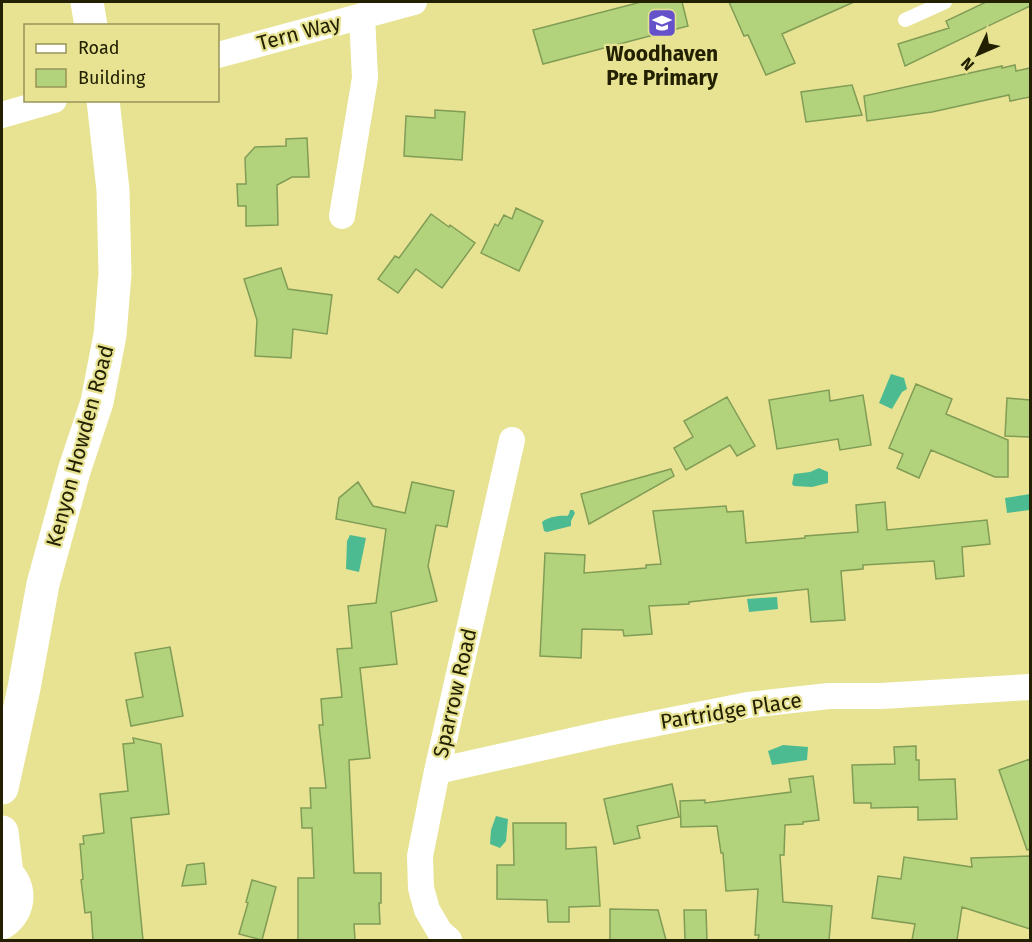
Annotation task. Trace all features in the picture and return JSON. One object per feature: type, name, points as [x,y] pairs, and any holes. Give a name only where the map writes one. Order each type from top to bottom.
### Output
[{"type":"street","points":[[87,2],[91,24]]},
{"type":"street","name":"Tern Way","points":[[219,55],[414,2]]},
{"type":"street","points":[[342,216],[365,78],[363,16]]},
{"type":"street","points":[[2,116],[48,102]]},
{"type":"street","name":"Kenyon Howden Road","points":[[2,788],[24,688],[43,584],[74,471],[97,402],[110,335],[115,274],[113,190],[103,102]]},
{"type":"street","name":"Sparrow Road","points":[[449,940],[440,932],[427,910],[421,888],[420,856],[512,440]]},
{"type":"street","name":"Partridge Place","points":[[437,771],[607,733],[748,705],[829,696],[881,696],[1030,687]]},
{"type":"street","points":[[2,832],[4,872],[14,882],[17,891],[14,912],[5,928]]},
{"type":"lane","points":[[905,20],[945,2]]},
{"type":"shaded area","points":[[891,374],[904,378],[907,389],[902,392],[892,409],[879,403]]},
{"type":"shaded area","points":[[819,468],[828,472],[828,483],[812,487],[792,484],[794,474]]},
{"type":"shaded area","points":[[1030,494],[1030,510],[1007,513],[1005,498]]},
{"type":"shaded area","points":[[570,510],[575,513],[571,526],[544,531],[542,522],[554,517],[567,516]]},
{"type":"shaded area","points":[[350,535],[366,538],[359,572],[346,569],[347,541]]},
{"type":"shaded area","points":[[777,597],[778,609],[749,612],[747,599]]},
{"type":"shaded area","points":[[783,745],[808,747],[807,760],[772,765],[768,751]]},
{"type":"shaded area","points":[[496,816],[508,819],[506,841],[500,848],[490,844],[491,830]]},
{"type":"building","points":[[641,2],[682,2],[688,26],[543,64],[533,30]]},
{"type":"building","points":[[729,2],[854,2],[782,34],[795,63],[766,75],[748,35],[744,36]]},
{"type":"building","points":[[986,2],[1030,2],[1030,6],[905,66],[898,44],[949,28],[946,21]]},
{"type":"building","points":[[1015,65],[1016,71],[1030,68],[1030,97],[1010,101],[1009,95],[932,112],[867,121],[864,96]]},
{"type":"building","points":[[852,85],[862,115],[806,122],[801,92]]},
{"type":"building","points":[[435,110],[465,112],[462,160],[404,156],[406,116],[435,118]]},
{"type":"building","points":[[307,138],[309,177],[292,177],[277,185],[278,225],[246,226],[246,206],[238,206],[237,184],[246,184],[245,158],[255,147],[286,146],[286,139]]},
{"type":"building","points":[[516,208],[543,221],[519,271],[481,253],[495,224],[498,226],[504,215],[512,219]]},
{"type":"building","points":[[431,214],[475,243],[442,288],[416,269],[398,293],[378,279],[395,256],[399,258]]},
{"type":"building","points":[[281,268],[288,289],[332,295],[327,334],[293,329],[291,358],[255,356],[257,320],[244,279]]},
{"type":"building","points":[[916,384],[952,399],[946,414],[1008,440],[1008,477],[995,477],[931,450],[919,478],[897,468],[903,454],[889,448]]},
{"type":"building","points":[[829,390],[830,401],[863,395],[871,445],[840,450],[838,439],[777,449],[769,400]]},
{"type":"building","points":[[727,397],[755,446],[737,456],[730,445],[686,470],[674,448],[693,437],[684,421]]},
{"type":"building","points":[[1007,398],[1030,400],[1030,437],[1005,436]]},
{"type":"building","points":[[671,469],[674,476],[589,524],[581,494]]},
{"type":"building","points":[[358,482],[373,506],[405,513],[412,482],[454,491],[447,527],[436,525],[428,566],[437,601],[391,612],[397,664],[360,668],[370,758],[349,760],[354,873],[381,873],[380,924],[354,924],[355,940],[298,940],[298,878],[314,878],[312,828],[302,828],[301,808],[311,808],[310,788],[326,788],[319,725],[323,725],[321,699],[342,697],[337,649],[352,648],[348,606],[376,603],[386,529],[336,519],[339,498]]},
{"type":"building","points":[[885,502],[887,530],[987,520],[990,544],[962,547],[964,576],[936,579],[934,561],[863,565],[863,569],[841,571],[845,620],[811,622],[808,589],[689,602],[689,604],[649,606],[652,634],[624,636],[623,630],[582,629],[581,658],[540,656],[545,553],[585,555],[584,573],[646,568],[646,565],[661,564],[653,511],[726,506],[727,512],[743,511],[746,543],[858,532],[856,505]]},
{"type":"building","points":[[170,647],[183,716],[131,726],[126,700],[143,697],[135,653]]},
{"type":"building","points":[[133,738],[161,744],[169,814],[131,818],[143,940],[93,940],[91,912],[85,913],[80,844],[84,844],[83,836],[104,833],[100,794],[128,791],[123,744],[134,743]]},
{"type":"building","points":[[916,746],[919,780],[955,779],[957,819],[918,820],[918,807],[871,808],[871,803],[854,803],[852,765],[895,764],[894,747]]},
{"type":"building","points":[[1030,759],[1030,849],[1027,850],[999,770]]},
{"type":"building","points":[[813,776],[819,820],[785,825],[784,855],[780,855],[783,902],[832,906],[829,940],[758,940],[759,935],[755,935],[758,889],[726,891],[723,853],[721,853],[717,826],[681,827],[680,801],[705,800],[705,803],[791,792],[789,779]]},
{"type":"building","points":[[672,784],[679,817],[637,826],[640,838],[614,844],[604,799]]},
{"type":"building","points":[[513,823],[566,823],[566,849],[596,847],[600,906],[569,907],[569,922],[548,922],[547,900],[497,899],[497,865],[514,865]]},
{"type":"building","points":[[1030,856],[1030,929],[962,907],[957,940],[912,940],[915,924],[872,918],[878,876],[901,879],[904,857],[972,867],[971,858]]},
{"type":"building","points":[[204,863],[206,884],[182,886],[187,865]]},
{"type":"building","points":[[252,880],[276,887],[262,940],[239,934]]},
{"type":"building","points":[[610,909],[658,910],[666,940],[610,940]]},
{"type":"building","points":[[684,910],[706,910],[707,940],[685,940]]},
{"type":"place","name":"Woodhaven Pre Primary","points":[[662,23]]}]
